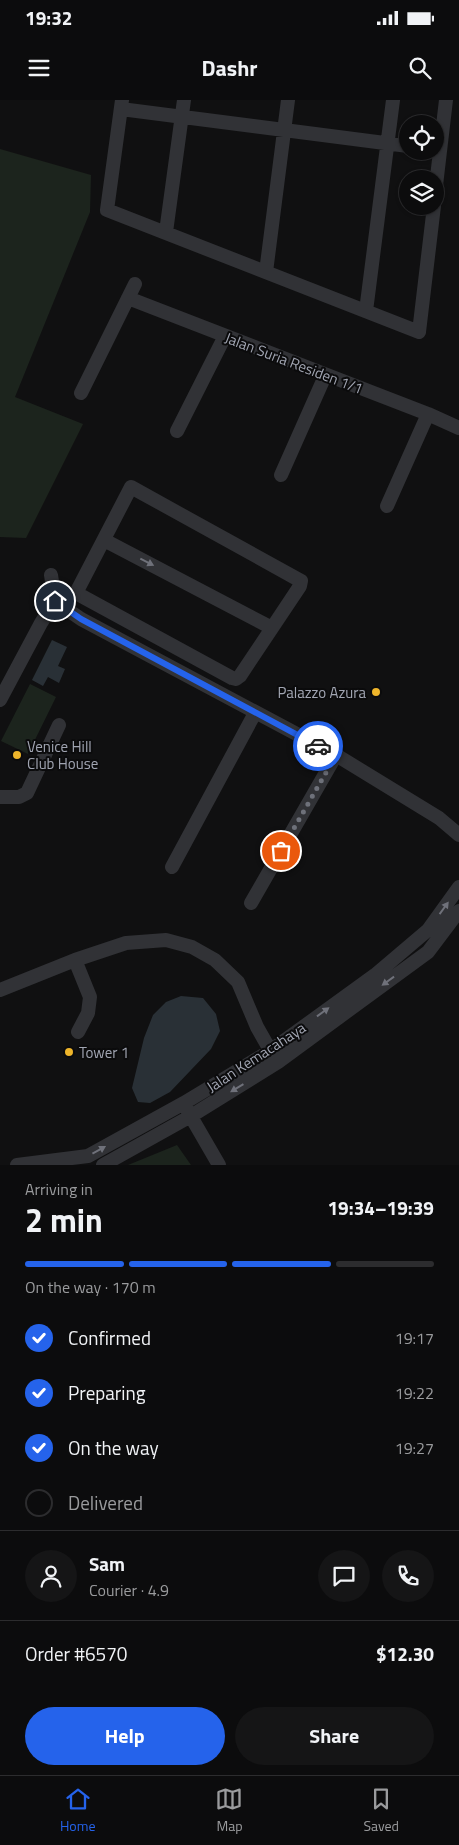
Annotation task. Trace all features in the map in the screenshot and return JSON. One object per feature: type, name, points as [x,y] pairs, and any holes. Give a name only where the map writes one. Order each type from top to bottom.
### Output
[{"type":"street","points":[[166,232],[184,100]]},
{"type":"street","points":[[266,272],[288,100]]},
{"type":"street","points":[[366,311],[393,100]]},
{"type":"street","points":[[444,115],[446,100]]},
{"type":"street","points":[[399,145],[182,117],[121,105],[108,210],[419,332],[433,215]]},
{"type":"street","points":[[81,393],[135,284]]},
{"type":"street","name":"Jalan Suria Residen 1/1","points":[[128,298],[325,376],[428,414],[459,428]]},
{"type":"street","points":[[177,431],[225,336]]},
{"type":"street","points":[[280,475],[325,376]]},
{"type":"street","points":[[387,506],[428,414]]},
{"type":"street","points":[[0,700],[41,623],[55,601],[76,594],[131,487],[301,581],[300,586],[240,676],[236,679],[76,594]]},
{"type":"street","points":[[104,540],[272,628]]},
{"type":"street","points":[[51,575],[55,601],[81,619],[336,755],[439,818],[459,836]]},
{"type":"street","points":[[172,868],[255,713]]},
{"type":"street","points":[[0,797],[19,797],[27,793],[59,725]]},
{"type":"street","points":[[251,903],[336,755]]},
{"type":"street","name":"Jalan Kemacahaya","points":[[17,1165],[88,1156],[184,1103],[270,1051],[375,975],[428,930],[459,887]]},
{"type":"street","name":"Jalan Kemacahaya","points":[[102,1165],[191,1116],[278,1062],[428,952],[459,911]]},
{"type":"street","points":[[0,990],[74,960],[126,943],[166,940],[192,947],[215,960],[238,982],[270,1051],[278,1062]]},
{"type":"street","points":[[74,960],[90,997],[88,1013],[78,1032]]},
{"type":"street","points":[[184,1103],[219,1165]]},
{"type":"shaded area","points":[[0,149],[91,175],[90,212],[15,397],[83,424],[26,538],[0,537]]},
{"type":"shaded area","points":[[52,640],[67,647],[58,666],[65,669],[59,683],[48,677],[43,686],[32,680]]},
{"type":"shaded area","points":[[30,684],[56,697],[28,754],[1,741]]},
{"type":"shaded area","points":[[181,996],[203,998],[216,1014],[220,1031],[211,1049],[170,1092],[150,1103],[138,1102],[132,1088],[144,1038],[153,1015],[166,1002]]},
{"type":"shaded area","points":[[177,1145],[191,1165],[128,1165]]},
{"type":"way so far","points":[[281,851],[336,755],[318,746]]},
{"type":"place","name":"Palazzo Azura","points":[[376,692]]},
{"type":"place","name":"Venice Hill Club House","points":[[17,755]]},
{"type":"place","name":"Tower 1","points":[[69,1052]]},
{"type":"route","points":[[55,601],[81,619],[318,746]]}]
